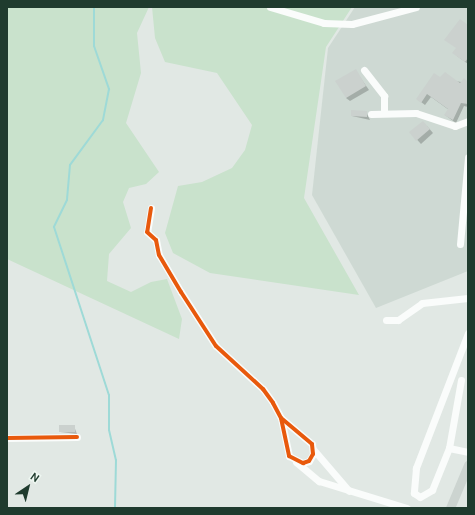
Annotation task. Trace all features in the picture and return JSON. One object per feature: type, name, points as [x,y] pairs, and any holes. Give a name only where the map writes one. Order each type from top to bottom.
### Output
[{"type":"main road","points":[[450,508],[468,465]]},
{"type":"street","points":[[270,7],[324,24],[352,24],[416,7]]},
{"type":"street","points":[[364,70],[384,96],[384,114]]},
{"type":"street","points":[[371,114],[416,113],[455,126],[468,121]]},
{"type":"street","points":[[460,244],[468,157]]},
{"type":"street","points":[[150,208],[147,232],[156,240],[159,255],[180,292],[216,346],[262,389],[281,418],[306,436],[312,448],[349,491]]},
{"type":"street","points":[[386,320],[398,320],[422,303],[468,298]]},
{"type":"street","points":[[461,380],[449,448],[432,490],[420,497],[413,485],[416,468],[468,334]]},
{"type":"street","points":[[281,418],[289,456],[319,481],[406,508]]},
{"type":"street","points":[[7,438],[77,437]]},
{"type":"street","points":[[289,456],[303,463],[309,461],[312,448]]},
{"type":"street","points":[[449,448],[468,452]]},
{"type":"shaded area","points":[[355,7],[468,7],[468,271],[376,308],[312,195],[328,48]]},
{"type":"green space","points":[[7,7],[149,7],[137,33],[141,73],[126,123],[159,172],[146,184],[129,188],[123,202],[131,228],[109,254],[107,281],[131,292],[151,282],[167,279],[182,319],[179,339],[7,259]]},
{"type":"green space","points":[[152,7],[352,7],[326,47],[304,198],[359,295],[210,273],[173,253],[165,233],[178,186],[202,182],[232,168],[245,150],[252,125],[217,73],[165,62],[155,38]]},
{"type":"building","points":[[460,19],[468,25],[468,58],[465,62],[452,53],[456,48],[444,40]]},
{"type":"building","points":[[356,69],[366,86],[346,98],[335,81]]},
{"type":"building","points":[[445,72],[460,83],[464,78],[468,82],[468,104],[461,103],[453,120],[444,115],[448,109],[427,94],[421,103],[416,99],[434,73],[440,77]]},
{"type":"building","points":[[351,110],[367,111],[367,117],[351,116]]},
{"type":"building","points":[[423,121],[430,129],[416,141],[409,132]]},
{"type":"building","points":[[59,425],[75,425],[75,432],[59,432]]},
{"type":"waterway","points":[[94,7],[94,46],[109,89],[103,120],[70,165],[67,200],[54,227],[109,395],[109,430],[116,460],[115,508]]},
{"type":"cycle path","points":[[151,208],[147,232],[156,240],[159,255],[181,292],[216,346],[263,389],[273,403],[281,418],[289,456],[303,463],[309,461],[313,454],[312,444],[281,418]]},
{"type":"cycle path","points":[[7,438],[77,437]]}]
